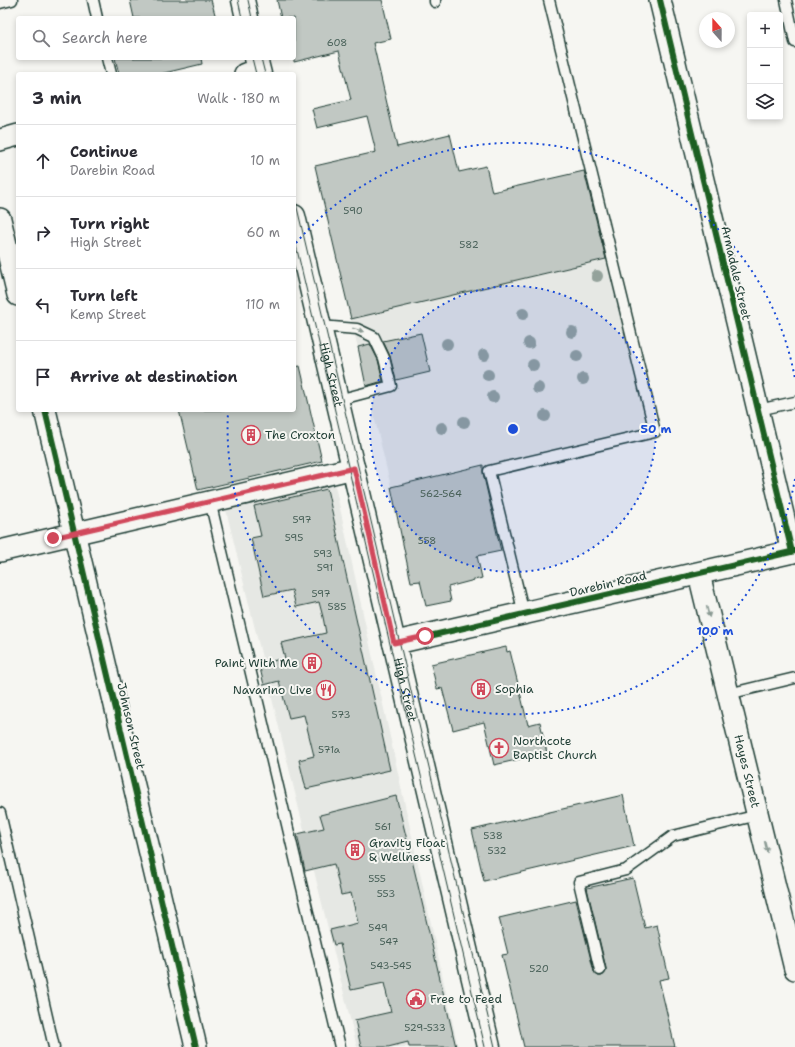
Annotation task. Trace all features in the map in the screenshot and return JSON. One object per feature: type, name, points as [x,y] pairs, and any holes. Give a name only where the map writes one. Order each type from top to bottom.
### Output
[{"type":"main road","points":[[243,0],[247,16]]},
{"type":"main road","name":"High Street","points":[[296,224],[489,1047]]},
{"type":"main road","name":"Darebin Road","points":[[394,643],[699,574],[793,551]]},
{"type":"street","name":"Armadale Street","points":[[660,0],[793,551]]},
{"type":"street","points":[[0,140],[16,136]]},
{"type":"street","points":[[0,219],[13,252],[16,278]]},
{"type":"street","name":"Johnson Street","points":[[45,412],[196,1047]]},
{"type":"street","points":[[0,551],[354,468]]},
{"type":"street","name":"Hayes Street","points":[[699,574],[795,969]]},
{"type":"lane","points":[[0,3],[12,0]]},
{"type":"lane","points":[[93,0],[97,16]]},
{"type":"lane","points":[[524,614],[489,471],[655,432],[549,0]]},
{"type":"lane","points":[[786,0],[795,42]]},
{"type":"lane","points":[[108,60],[110,72]]},
{"type":"lane","points":[[320,326],[357,329],[374,337],[384,358],[391,386],[338,400]]},
{"type":"lane","points":[[758,410],[795,402]]},
{"type":"lane","points":[[210,501],[340,1047]]},
{"type":"lane","points":[[728,694],[795,678]]},
{"type":"lane","points":[[0,814],[54,1047]]},
{"type":"lane","points":[[600,970],[579,882],[626,870],[672,836],[758,815]]},
{"type":"shaded area","points":[[607,259],[655,432],[391,487],[351,319]]},
{"type":"shaded area","points":[[334,481],[458,1047],[357,1047],[225,506]]},
{"type":"building","points":[[130,0],[211,0],[215,16],[134,16]]},
{"type":"building","points":[[277,0],[382,0],[391,39],[373,43],[397,147],[450,134],[459,172],[486,166],[492,192],[584,171],[606,259],[351,319],[315,166],[376,152],[367,116],[317,128],[312,109],[351,100],[339,51],[294,62],[294,60],[296,60],[296,16],[281,16]]},
{"type":"building","points":[[116,60],[201,60],[202,64],[168,72],[118,72]]},
{"type":"building","points":[[421,333],[430,372],[396,380],[390,356],[383,341]]},
{"type":"building","points":[[370,344],[378,360],[383,381],[366,386],[358,347]]},
{"type":"building","name":"The Croxton","points":[[300,366],[322,461],[198,490],[179,412],[296,412],[296,367]]},
{"type":"building","points":[[483,465],[483,473],[501,551],[477,556],[482,578],[448,587],[451,601],[426,606],[420,581],[411,582],[391,487]]},
{"type":"building","points":[[327,489],[390,770],[306,789],[299,760],[314,756],[304,715],[289,718],[279,681],[264,685],[259,664],[285,658],[281,643],[326,633],[323,617],[319,602],[296,607],[292,590],[264,596],[251,538],[261,536],[254,506]]},
{"type":"building","name":"Sophia","points":[[506,647],[507,652],[510,651],[528,725],[540,722],[547,753],[494,765],[484,722],[453,730],[442,688],[437,689],[431,664]]},
{"type":"building","points":[[623,795],[634,846],[484,881],[472,830]]},
{"type":"building","points":[[396,796],[456,1047],[409,1047],[408,1042],[388,1047],[361,1047],[355,1020],[391,1012],[384,983],[351,990],[340,944],[334,945],[330,930],[358,923],[351,893],[341,895],[334,864],[305,871],[297,834],[324,828],[320,815]]},
{"type":"building","points":[[633,878],[645,928],[657,925],[669,978],[659,980],[675,1047],[524,1047],[502,955],[508,954],[499,918],[576,900],[594,972],[598,976],[602,976],[606,972],[606,968],[587,888]]},
{"type":"tram line","points":[[238,0],[242,16]]},
{"type":"tram line","points":[[248,0],[252,16]]},
{"type":"tram line","points":[[252,60],[256,72]]},
{"type":"tram line","points":[[262,60],[264,72]]},
{"type":"tram line","points":[[296,203],[495,1047]]},
{"type":"tram line","points":[[296,245],[485,1047]]},
{"type":"cycle path","points":[[660,0],[792,552]]},
{"type":"cycle path","points":[[45,412],[196,1047]]},
{"type":"cycle path","points":[[425,637],[795,551]]},
{"type":"place","name":"The Croxton","points":[[251,435]]},
{"type":"place","name":"Paint With Me","points":[[312,663]]},
{"type":"place","name":"Sophia","points":[[481,689]]},
{"type":"place","name":"Navarino Live","points":[[326,690]]},
{"type":"place","name":"Northcote Baptist Church","points":[[499,748]]},
{"type":"place","name":"Gravity Float & Wellness","points":[[355,850]]},
{"type":"place","name":"Free to Feed","points":[[416,999]]},
{"type":"route","points":[[53,538],[354,468],[394,643],[425,636]]}]
